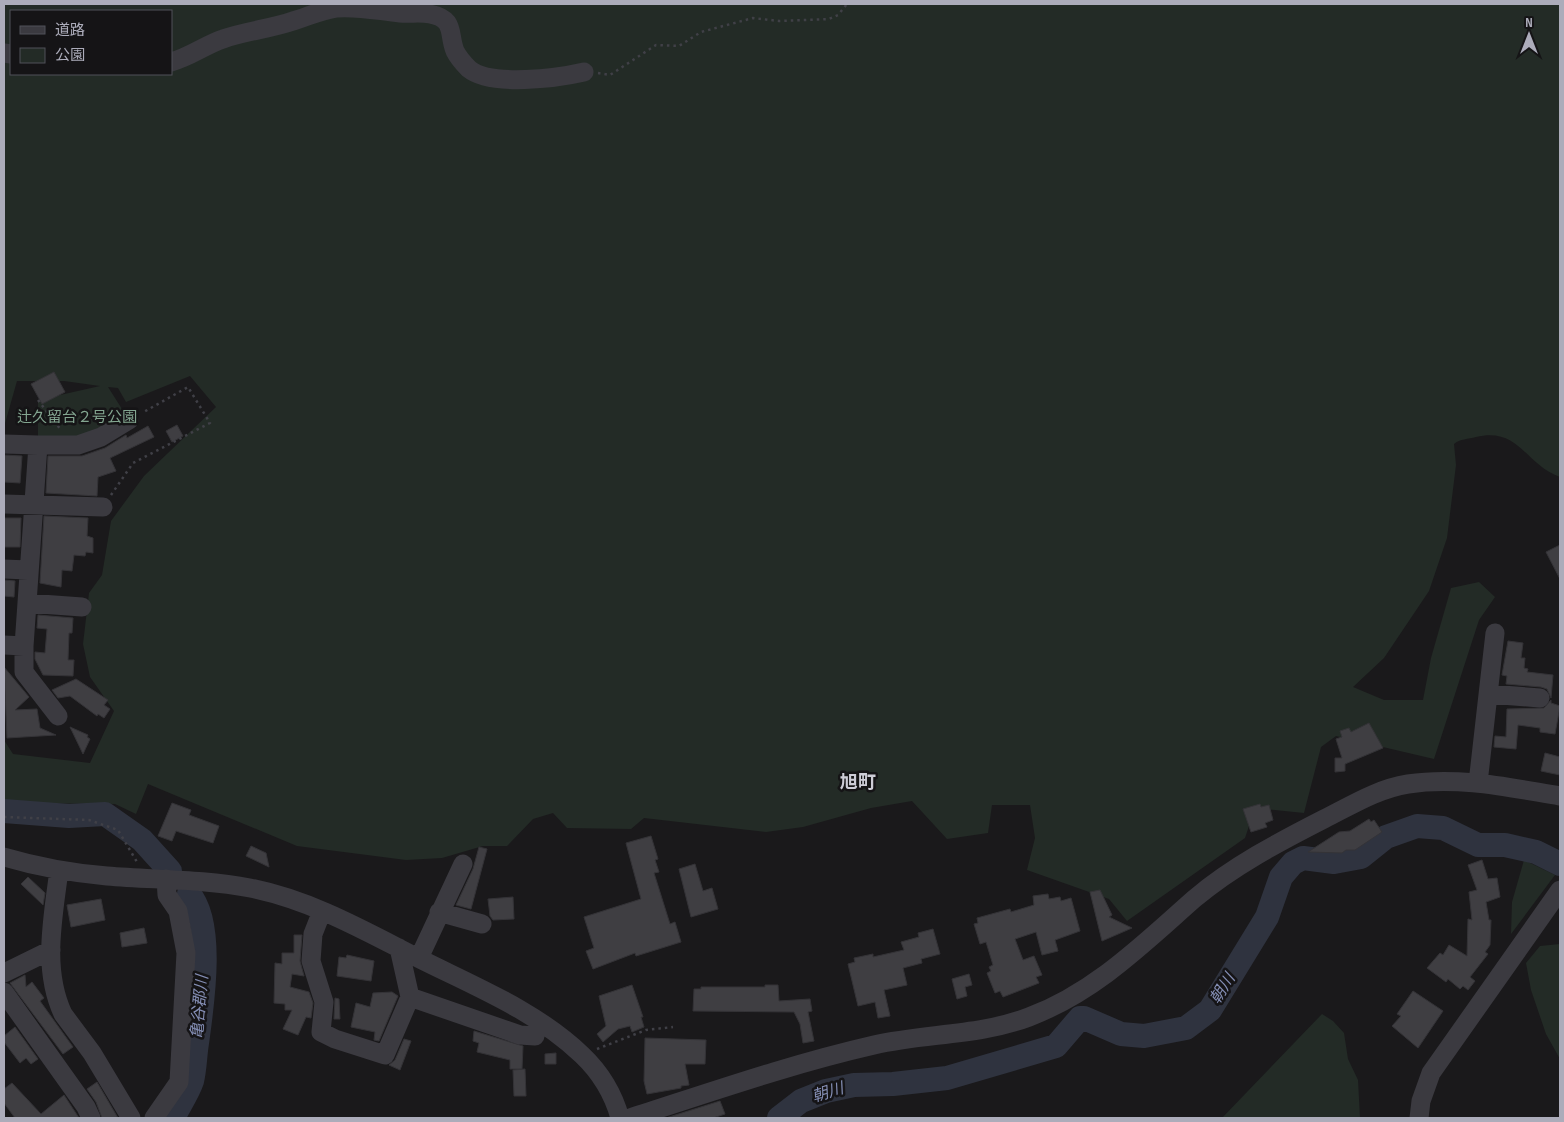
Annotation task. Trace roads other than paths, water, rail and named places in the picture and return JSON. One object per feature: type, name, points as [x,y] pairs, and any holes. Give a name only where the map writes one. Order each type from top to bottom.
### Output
[{"type":"street","points":[[172,62],[194,54],[222,39],[292,22],[314,13],[334,8],[350,8],[432,14],[446,21],[452,30],[455,50],[470,70],[478,73],[502,79],[552,80],[584,72]]},
{"type":"street","points":[[4,444],[73,445],[101,437],[129,420]]},
{"type":"street","points":[[38,445],[28,570],[24,672],[58,716]]},
{"type":"street","points":[[4,504],[103,507]]},
{"type":"street","points":[[4,569],[28,570]]},
{"type":"street","points":[[27,603],[82,607]]},
{"type":"street","points":[[1478,783],[1495,633]]},
{"type":"street","points":[[4,645],[24,646]]},
{"type":"street","points":[[1489,694],[1540,698]]},
{"type":"street","points":[[630,1118],[760,1076],[840,1053],[878,1044],[992,1028],[1030,1017],[1075,996],[1099,980],[1199,895],[1236,867],[1292,835],[1380,790],[1410,784],[1478,783],[1560,796]]},
{"type":"street","points":[[4,857],[59,870],[218,883],[253,889],[290,899],[322,911],[534,1017],[582,1055],[608,1087],[620,1118]]},
{"type":"street","points":[[419,958],[463,864]]},
{"type":"street","points":[[59,870],[51,950],[53,988],[63,1014],[92,1053],[131,1118]]},
{"type":"street","points":[[154,1118],[179,1082],[186,952],[178,911],[167,895],[166,879]]},
{"type":"street","points":[[1420,1118],[1422,1100],[1431,1073],[1560,890]]},
{"type":"street","points":[[322,911],[313,934],[311,961],[324,1002],[321,1032],[335,1039],[385,1055],[410,997],[399,948]]},
{"type":"street","points":[[439,912],[482,924]]},
{"type":"street","points":[[4,973],[51,950]]},
{"type":"street","points":[[4,992],[86,1107],[91,1118]]},
{"type":"street","points":[[410,997],[520,1035],[534,1036]]},
{"type":"waterway","name":"亀谷郡川","points":[[4,811],[69,816],[105,814],[142,840],[170,871]]},
{"type":"waterway","name":"朝川","points":[[779,1118],[801,1101],[826,1091],[854,1085],[893,1084],[947,1078],[1056,1046],[1080,1018],[1121,1034],[1144,1036],[1186,1028],[1210,1010],[1267,917],[1281,877],[1293,863],[1303,858],[1334,862],[1361,857],[1386,837],[1417,826],[1443,828],[1478,845],[1505,845],[1536,852],[1560,864]]},
{"type":"waterway","name":"亀谷郡川","points":[[173,1118],[192,1081],[204,987],[205,966],[202,924],[197,907],[189,894]]},
{"type":"district","name":"旭町","points":[[858,782]]},
{"type":"park label","name":"辻久留台２号公園","points":[[77,417]]}]
